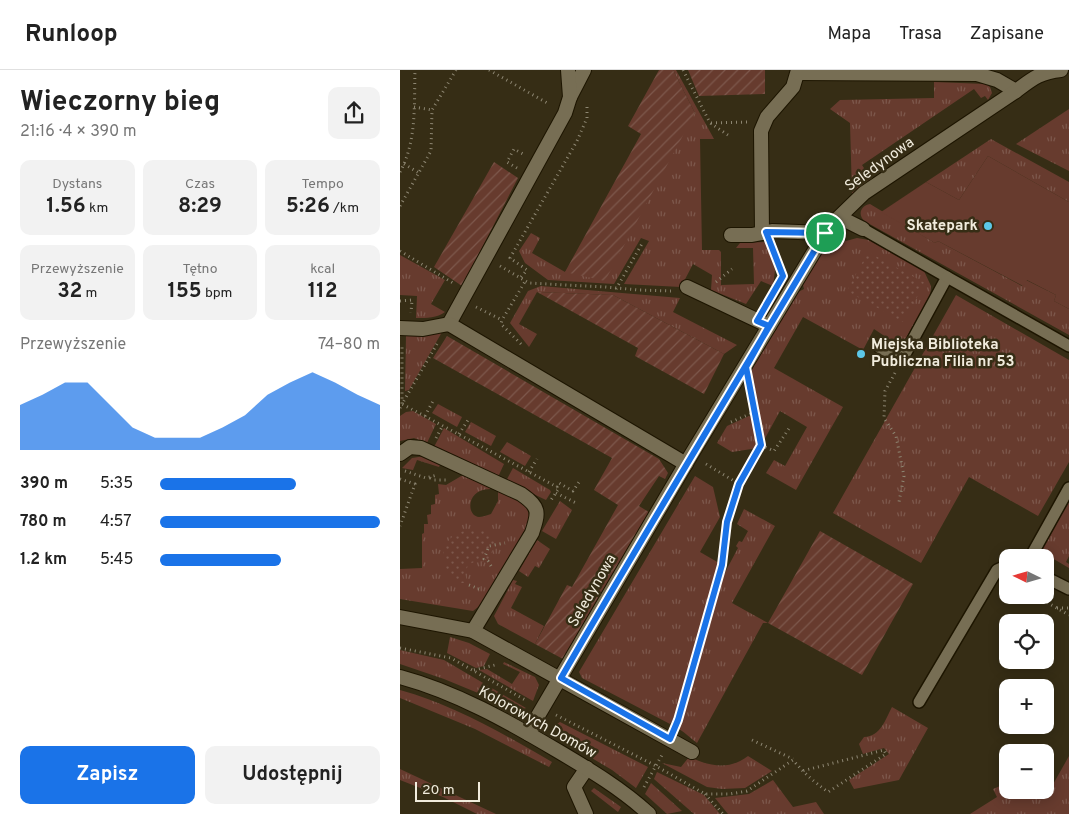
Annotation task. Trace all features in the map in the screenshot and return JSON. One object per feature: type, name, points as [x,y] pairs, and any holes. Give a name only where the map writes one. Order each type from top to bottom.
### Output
[{"type":"street","points":[[568,70],[570,97]]},
{"type":"street","name":"Seledynowa","points":[[530,734],[539,714],[686,464],[829,227],[864,193],[1034,77],[1047,71],[1061,70]]},
{"type":"street","points":[[764,232],[761,131],[767,117],[793,87],[798,71],[977,74],[997,80],[1016,91]]},
{"type":"street","points":[[449,324],[565,112],[570,97],[582,74]]},
{"type":"street","points":[[838,220],[847,221],[863,229]]},
{"type":"street","points":[[731,235],[752,235],[764,232],[825,233]]},
{"type":"street","points":[[688,287],[769,326]]},
{"type":"street","points":[[401,328],[423,328],[449,324],[686,464]]},
{"type":"street","points":[[400,454],[410,447],[421,448],[521,494],[531,501],[536,508],[537,519],[532,533],[473,631]]},
{"type":"street","points":[[400,617],[473,631],[692,752]]},
{"type":"street","name":"Kolorowych Domów","points":[[400,677],[443,692],[530,734],[587,768],[634,801],[649,814]]},
{"type":"street","points":[[586,814],[574,787],[587,768]]},
{"type":"lane","points":[[863,229],[1069,346]]},
{"type":"lane","points":[[880,348],[900,358],[904,356],[947,277]]},
{"type":"lane","points":[[1035,549],[1069,488]]},
{"type":"lane","points":[[919,702],[996,570],[999,569]]},
{"type":"lane","points":[[1054,582],[1069,589]]},
{"type":"path","points":[[400,172],[413,134],[415,70]]},
{"type":"path","points":[[450,70],[453,74]]},
{"type":"path","points":[[400,206],[432,151],[432,110],[456,70]]},
{"type":"path","points":[[488,70],[565,112]]},
{"type":"path","points":[[683,70],[710,123],[728,135]]},
{"type":"path","points":[[521,277],[527,270],[510,258],[577,141],[587,118],[587,94],[582,74]]},
{"type":"path","points":[[414,107],[432,110]]},
{"type":"path","points":[[710,123],[765,122]]},
{"type":"path","points":[[404,164],[419,173]]},
{"type":"path","points":[[764,232],[783,276]]},
{"type":"path","points":[[616,289],[643,242]]},
{"type":"path","points":[[400,251],[431,268],[466,293]]},
{"type":"path","points":[[506,269],[529,283],[670,292]]},
{"type":"path","points":[[525,348],[501,324],[526,280]]},
{"type":"path","points":[[400,300],[412,300],[412,304]]},
{"type":"path","points":[[478,308],[502,320]]},
{"type":"path","points":[[400,408],[449,324]]},
{"type":"path","points":[[500,335],[504,327]]},
{"type":"path","points":[[401,328],[402,404]]},
{"type":"path","points":[[899,502],[904,476],[896,436],[884,418],[884,391],[897,370],[900,358]]},
{"type":"path","points":[[640,791],[656,766],[678,720],[722,565],[727,522],[739,484],[761,445],[746,367]]},
{"type":"path","points":[[425,416],[433,401]]},
{"type":"path","points":[[402,404],[557,487]]},
{"type":"path","points":[[459,434],[468,420]]},
{"type":"path","points":[[761,445],[774,451],[790,427]]},
{"type":"path","points":[[529,472],[537,459]]},
{"type":"path","points":[[400,469],[426,478],[433,477],[437,475],[446,460]]},
{"type":"path","points":[[704,463],[739,484]]},
{"type":"path","points":[[400,479],[415,484],[400,526]]},
{"type":"path","points":[[576,503],[556,493],[559,483],[574,491],[579,482]]},
{"type":"path","points":[[1049,604],[1069,615]]},
{"type":"path","points":[[1056,608],[1069,608]]},
{"type":"path","points":[[400,648],[451,658],[532,703]]},
{"type":"path","points":[[473,671],[495,665]]},
{"type":"path","points":[[554,714],[656,766],[705,794],[723,814]]},
{"type":"path","points":[[752,740],[793,760],[802,771],[809,779],[828,792],[886,754],[884,750],[802,771]]},
{"type":"path","points":[[705,794],[730,794],[747,791],[793,760]]},
{"type":"green space","points":[[659,70],[673,70],[695,113],[605,281],[565,272],[641,134],[628,126]]},
{"type":"green space","points":[[673,70],[676,70],[714,139],[700,139],[702,250],[719,250],[721,252],[721,285],[754,284],[753,248],[736,248],[740,243],[766,242],[775,270],[773,286],[761,281],[746,304],[711,290],[712,275],[693,264],[681,287],[624,284],[649,241],[641,238],[614,284],[548,280],[525,263],[519,251],[531,233],[540,238],[532,253],[565,272],[695,113]]},
{"type":"green space","points":[[688,70],[765,70],[765,94],[699,96]]},
{"type":"green space","points":[[934,82],[986,84],[990,87],[992,93],[988,100],[985,96],[981,98],[974,89],[862,165],[871,179],[852,194],[850,123],[830,109],[840,100],[934,98]]},
{"type":"green space","points":[[1069,109],[1069,171],[1016,144]]},
{"type":"green space","points":[[991,139],[1069,182],[1069,202],[988,156],[959,200],[926,182]]},
{"type":"green space","name":"Skatepark","points":[[988,156],[1069,202],[1069,309],[1054,301],[1056,295],[1027,280],[1023,286],[938,241],[935,243],[881,212],[926,182],[959,200]]},
{"type":"green space","points":[[494,162],[518,178],[462,286],[434,267]]},
{"type":"green space","points":[[870,204],[935,243],[938,241],[1022,286],[1026,280],[1056,295],[1054,301],[1069,309],[1069,335],[866,222],[861,217],[861,212],[864,207]]},
{"type":"green space","points":[[857,238],[869,240],[924,271],[931,286],[930,296],[901,347],[874,329],[863,350],[803,317],[774,368],[843,407],[796,490],[766,473],[774,460],[785,466],[807,427],[780,411],[763,442],[748,376],[798,292],[804,289],[803,285],[827,243],[831,245]]},
{"type":"green space","points":[[868,252],[925,283],[903,322],[847,291]]},
{"type":"green space","points":[[400,255],[445,280],[431,304],[445,312],[435,317],[416,318],[417,296],[400,295]]},
{"type":"green space","points":[[541,286],[680,298],[673,312],[737,345],[724,354],[613,295],[537,292],[519,324],[537,334],[529,347],[510,323],[528,291]]},
{"type":"green space","points":[[537,292],[613,295],[724,354],[704,394],[635,356],[638,348]]},
{"type":"green space","points":[[956,295],[1069,360],[1069,462],[1038,516],[969,477],[921,563],[833,513]]},
{"type":"green space","points":[[442,332],[409,390],[405,391],[406,335]]},
{"type":"green space","points":[[447,336],[659,459],[668,473],[665,479],[659,476],[639,506],[652,514],[567,656],[563,659],[535,644],[567,585],[572,587],[618,505],[594,490],[612,458],[433,358]]},
{"type":"green space","points":[[438,404],[462,417],[457,427],[432,413]]},
{"type":"green space","points":[[413,411],[436,424],[427,443],[414,438],[400,441],[400,416],[406,412]]},
{"type":"green space","points":[[749,416],[751,417],[758,448],[732,452],[717,443],[727,426]]},
{"type":"green space","points":[[471,422],[496,436],[491,446],[465,432]]},
{"type":"green space","points":[[444,428],[504,464],[498,477],[434,447]]},
{"type":"green space","points":[[507,442],[531,456],[525,466],[500,452]]},
{"type":"green space","points":[[425,456],[441,463],[439,467],[417,460],[413,470],[402,468],[412,458]]},
{"type":"green space","points":[[513,468],[550,490],[551,492],[546,500],[506,481]]},
{"type":"green space","points":[[463,475],[490,486],[490,489],[476,493],[473,498],[470,508],[475,516],[480,517],[491,514],[498,501],[498,490],[526,504],[529,516],[527,527],[489,594],[482,604],[473,611],[400,599],[400,569],[422,568],[422,534],[424,533],[424,524],[428,524],[427,515],[431,514],[431,505],[435,504],[435,495],[439,494],[438,484],[446,485]]},
{"type":"green space","points":[[695,476],[713,487],[720,517],[700,552],[719,563],[676,717],[670,724],[582,678],[579,672]]},
{"type":"green space","points":[[560,501],[572,510],[556,539],[542,531]]},
{"type":"green space","points":[[1069,501],[1069,556],[1066,562],[1069,564],[1069,568],[1054,559],[1054,549],[1041,549]]},
{"type":"green space","points":[[744,509],[775,526],[732,603],[768,623],[763,623],[697,743],[679,729],[722,578],[738,548],[736,546],[739,541],[742,542],[748,531],[737,524]]},
{"type":"green space","points":[[472,529],[484,530],[497,540],[487,563],[478,560],[468,565],[465,574],[468,583],[456,583],[445,566],[444,549],[447,542],[453,536]]},
{"type":"green space","points":[[820,531],[913,584],[862,675],[768,623]]},
{"type":"green space","points":[[537,540],[550,549],[539,568],[535,566],[528,577],[519,571]]},
{"type":"green space","points":[[513,580],[517,581],[515,584],[522,587],[511,608],[544,626],[535,644],[498,624],[494,616]]},
{"type":"green space","points":[[450,637],[469,643],[490,654],[484,666],[476,668],[447,653]]},
{"type":"green space","points":[[400,650],[444,660],[526,708],[518,712],[508,710],[478,693],[400,664]]},
{"type":"green space","points":[[504,662],[535,677],[539,685],[533,701],[479,670],[487,669],[512,684],[520,672],[503,664]]},
{"type":"green space","points":[[400,690],[459,712],[552,762],[549,767],[475,729],[400,698]]},
{"type":"green space","points":[[892,707],[928,728],[899,780],[854,789],[849,780],[889,754],[884,748],[863,754],[859,744],[864,737],[875,734],[885,722]]},
{"type":"green space","points":[[560,722],[648,767],[636,788],[612,770],[563,741],[554,726]]},
{"type":"green space","points":[[748,756],[772,771],[745,788],[722,789],[707,787],[662,763],[681,767],[689,757],[719,766],[733,764]]},
{"type":"green space","points":[[1069,756],[1069,814],[970,814],[997,797],[993,789],[999,786],[999,799],[1054,799],[1054,783]]},
{"type":"green space","points":[[400,769],[496,814],[477,814],[443,797],[400,780]]},
{"type":"green space","points":[[657,772],[704,795],[720,814],[694,814],[654,779]]},
{"type":"green space","points":[[773,780],[793,807],[816,802],[824,814],[728,814],[715,798],[749,794]]},
{"type":"green space","points":[[651,783],[682,811],[667,814],[645,794]]},
{"type":"green space","points":[[594,788],[621,807],[618,812],[591,791]]},
{"type":"place","name":"Skatepark","points":[[988,226]]},
{"type":"place","name":"Miejska Biblioteka Publiczna Filia nr 53","points":[[861,354]]},
{"type":"route","points":[[825,233],[746,367],[691,455],[561,678],[670,739],[678,720],[722,565],[727,522],[739,484],[761,445],[746,367],[769,326],[757,321],[783,276],[766,232],[825,233]]}]
